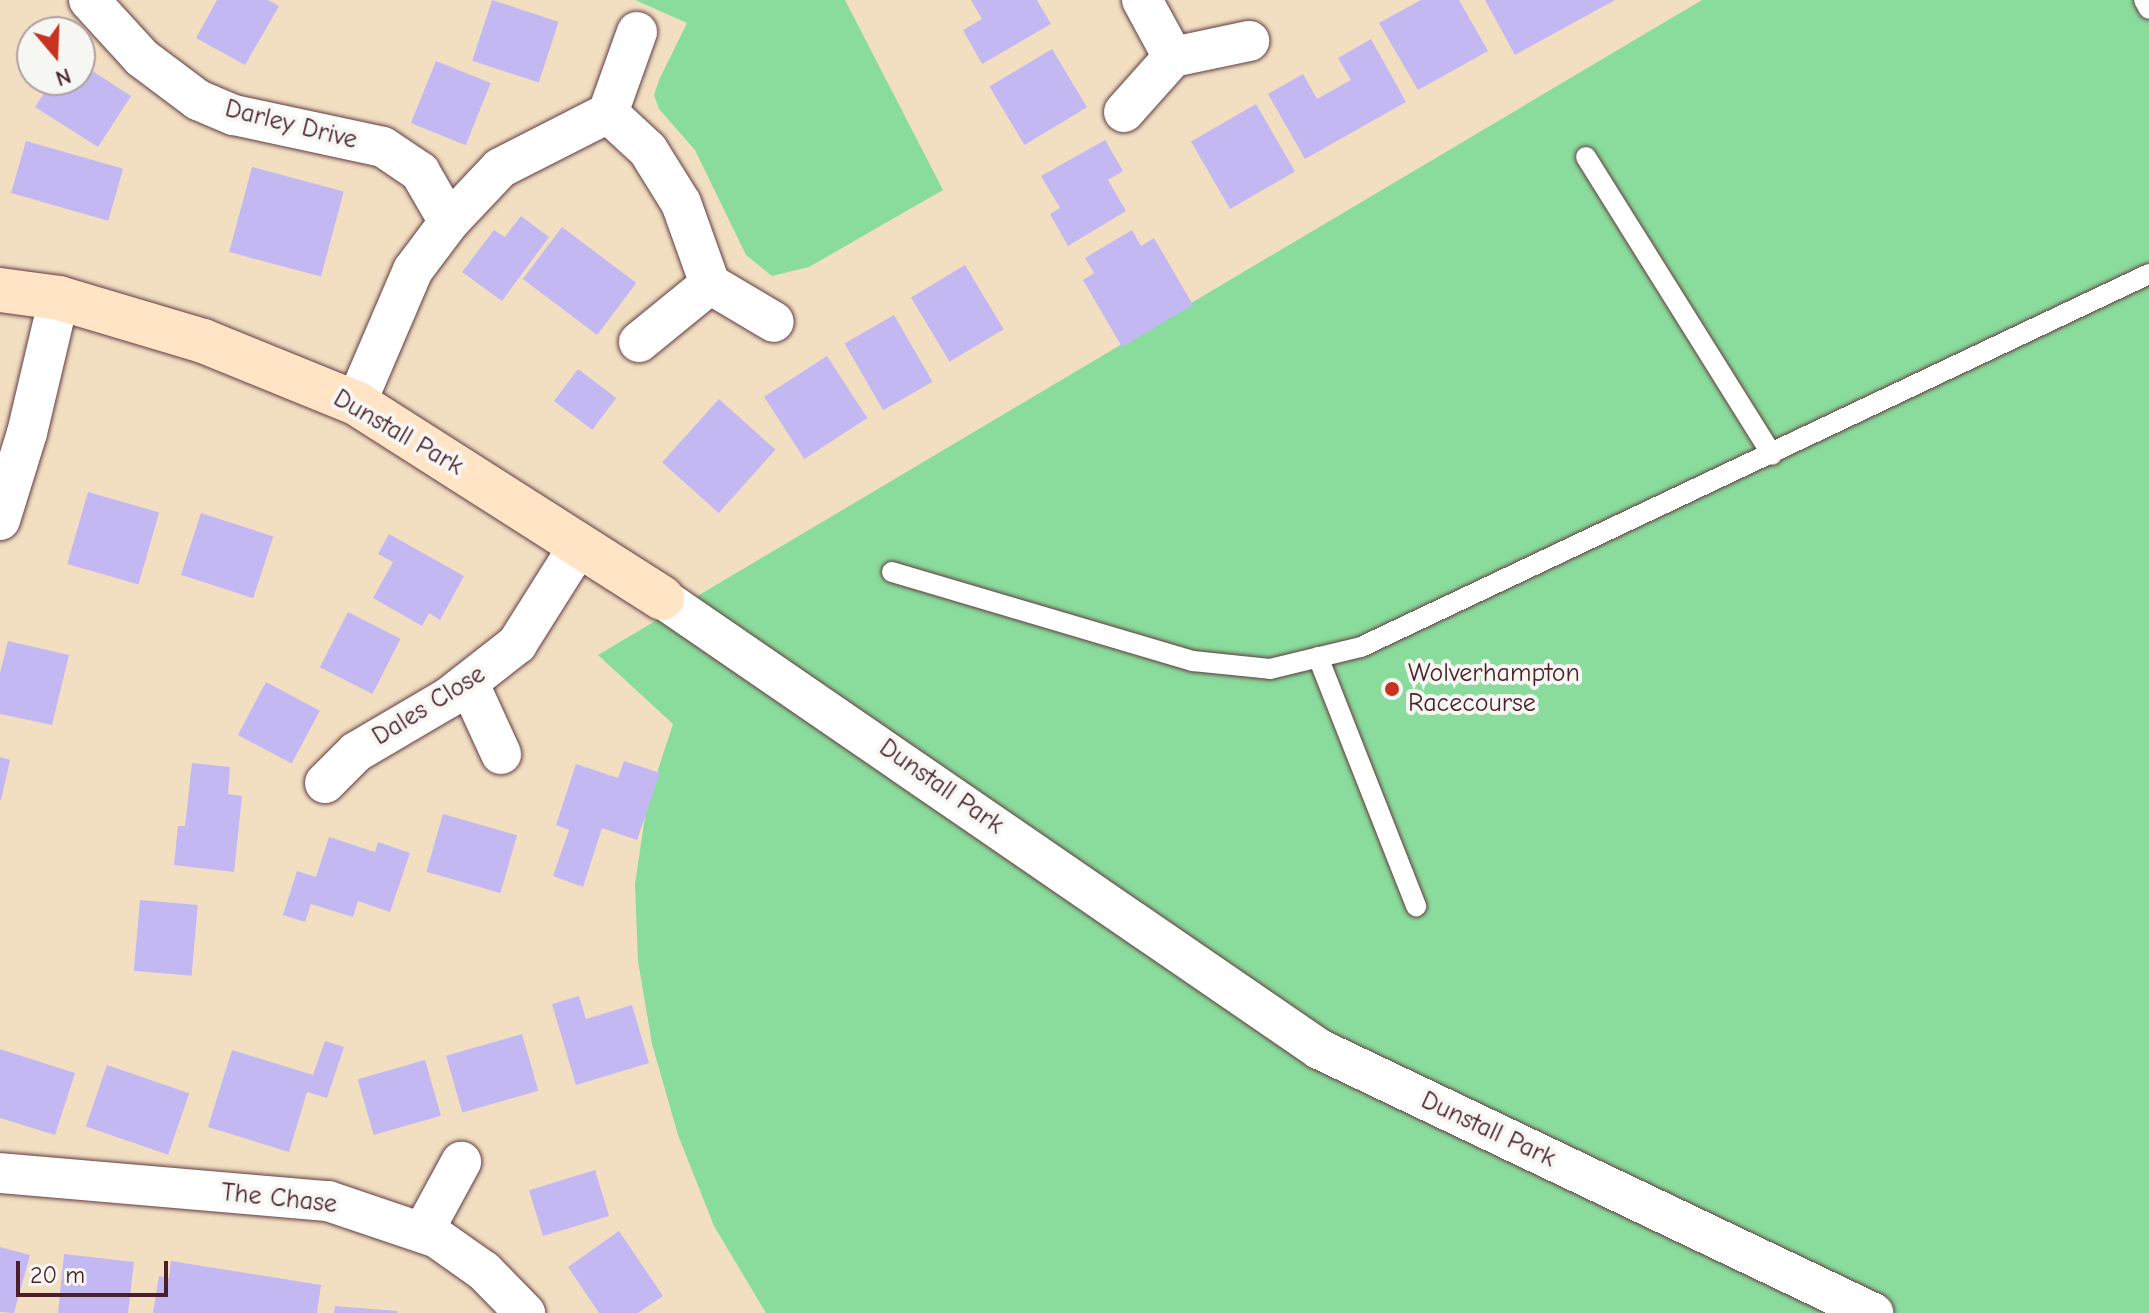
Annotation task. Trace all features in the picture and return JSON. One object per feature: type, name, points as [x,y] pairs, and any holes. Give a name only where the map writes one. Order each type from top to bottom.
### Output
[{"type":"street","name":"Darley Drive","points":[[89,0],[142,58],[198,100],[234,115],[383,147],[420,172],[449,222]]},
{"type":"street","points":[[1142,0],[1173,57]]},
{"type":"street","points":[[356,403],[413,270],[449,222],[500,168],[608,113],[637,32]]},
{"type":"street","points":[[1124,112],[1173,57],[1249,41]]},
{"type":"street","points":[[608,113],[648,150],[681,203],[710,284],[774,322]]},
{"type":"street","points":[[639,342],[710,284]]},
{"type":"street","name":"Dunstall Park","points":[[0,290],[59,298],[203,341],[356,403],[662,598],[1319,1049],[1873,1313]]},
{"type":"street","points":[[0,520],[27,433],[59,298]]},
{"type":"street","name":"Dales Close","points":[[325,783],[379,735],[469,684],[517,644],[580,544]]},
{"type":"street","points":[[469,684],[501,754]]},
{"type":"street","points":[[423,1232],[461,1162]]},
{"type":"street","name":"The Chase","points":[[0,1173],[328,1201],[423,1232],[484,1271],[525,1313]]},
{"type":"lane","points":[[2144,0],[2149,9]]},
{"type":"lane","points":[[1586,157],[1772,455]]},
{"type":"lane","points":[[892,572],[1193,661],[1270,669],[1361,647],[2149,274]]},
{"type":"lane","points":[[1318,657],[1416,906]]},
{"type":"green space","points":[[635,0],[845,0],[943,190],[809,267],[772,276],[746,255],[695,150],[659,109],[654,95],[687,23]]},
{"type":"green space","name":"Wolverhampton Racecourse","points":[[1702,0],[2149,0],[2149,1313],[766,1313],[714,1226],[678,1135],[652,1044],[638,961],[635,884],[647,803],[673,724],[598,655]]},
{"type":"building","points":[[217,0],[268,0],[279,6],[245,65],[196,38]]},
{"type":"building","points":[[492,0],[559,22],[539,82],[472,61]]},
{"type":"building","points":[[971,0],[1037,0],[1051,24],[982,64],[963,30],[982,19]]},
{"type":"building","points":[[1421,0],[1459,0],[1488,51],[1418,90],[1379,23]]},
{"type":"building","points":[[1485,0],[1615,0],[1515,55]]},
{"type":"building","points":[[1371,39],[1406,102],[1305,159],[1268,94],[1303,74],[1317,99],[1351,80],[1338,58]]},
{"type":"building","points":[[1052,49],[1087,107],[1024,145],[989,87]]},
{"type":"building","points":[[436,61],[491,83],[466,145],[411,123]]},
{"type":"building","points":[[96,73],[131,96],[98,147],[35,107],[42,96],[96,96]]},
{"type":"building","points":[[1256,104],[1295,172],[1230,209],[1191,142]]},
{"type":"building","points":[[1105,140],[1123,171],[1108,180],[1126,211],[1068,246],[1050,214],[1060,208],[1041,176]]},
{"type":"building","points":[[26,141],[123,169],[108,221],[11,193]]},
{"type":"building","points":[[252,167],[344,192],[321,277],[229,252]]},
{"type":"building","points":[[521,216],[549,237],[502,301],[462,272],[494,230],[505,237]]},
{"type":"building","points":[[562,227],[636,283],[597,335],[523,279]]},
{"type":"building","points":[[1132,230],[1141,246],[1154,238],[1193,305],[1122,347],[1083,280],[1094,273],[1085,258]]},
{"type":"building","points":[[965,265],[1004,329],[950,362],[911,297]]},
{"type":"building","points":[[894,315],[932,382],[883,410],[845,344]]},
{"type":"building","points":[[827,356],[867,418],[804,459],[764,397]]},
{"type":"building","points":[[578,369],[616,398],[592,430],[554,401]]},
{"type":"building","points":[[719,399],[775,450],[719,513],[662,462]]},
{"type":"building","points":[[88,492],[159,512],[138,584],[67,564]]},
{"type":"building","points":[[201,513],[273,536],[253,598],[181,575]]},
{"type":"building","points":[[389,534],[464,576],[440,620],[429,613],[422,626],[373,598],[393,562],[378,554]]},
{"type":"building","points":[[348,612],[401,639],[372,694],[320,667]]},
{"type":"building","points":[[8,641],[69,655],[52,725],[0,714],[0,673]]},
{"type":"building","points":[[266,682],[320,711],[292,764],[238,735]]},
{"type":"building","points":[[0,757],[10,760],[1,800],[0,800]]},
{"type":"building","points":[[624,761],[660,773],[637,840],[602,828],[583,887],[553,876],[569,830],[556,825],[576,764],[618,778]]},
{"type":"building","points":[[192,763],[230,767],[228,794],[242,796],[234,872],[174,865],[178,826],[185,826]]},
{"type":"building","points":[[443,814],[517,835],[500,893],[426,872]]},
{"type":"building","points":[[329,837],[375,852],[378,842],[410,853],[390,912],[358,901],[353,917],[311,904],[305,922],[283,915],[297,871],[316,877]]},
{"type":"building","points":[[140,900],[198,905],[192,976],[134,971]]},
{"type":"building","points":[[579,996],[586,1019],[632,1005],[649,1063],[576,1085],[552,1004]]},
{"type":"building","points":[[522,1034],[538,1091],[462,1112],[446,1056]]},
{"type":"building","points":[[325,1041],[344,1047],[327,1098],[307,1092],[289,1152],[208,1127],[232,1050],[313,1075]]},
{"type":"building","points":[[0,1049],[75,1073],[55,1135],[0,1118]]},
{"type":"building","points":[[425,1060],[441,1116],[374,1135],[358,1079]]},
{"type":"building","points":[[107,1065],[189,1093],[168,1155],[86,1126]]},
{"type":"building","points":[[595,1170],[609,1216],[543,1236],[529,1190]]},
{"type":"building","points":[[619,1231],[663,1296],[638,1313],[599,1313],[568,1267]]},
{"type":"building","points":[[0,1247],[30,1255],[14,1313],[0,1312]]},
{"type":"building","points":[[64,1254],[134,1262],[128,1313],[58,1313]]},
{"type":"building","points":[[171,1261],[321,1285],[317,1313],[153,1313],[159,1276],[169,1278]]},
{"type":"building","points":[[335,1306],[397,1311],[397,1313],[334,1313]]},
{"type":"place","name":"Wolverhampton Racecourse","points":[[1392,689]]}]
